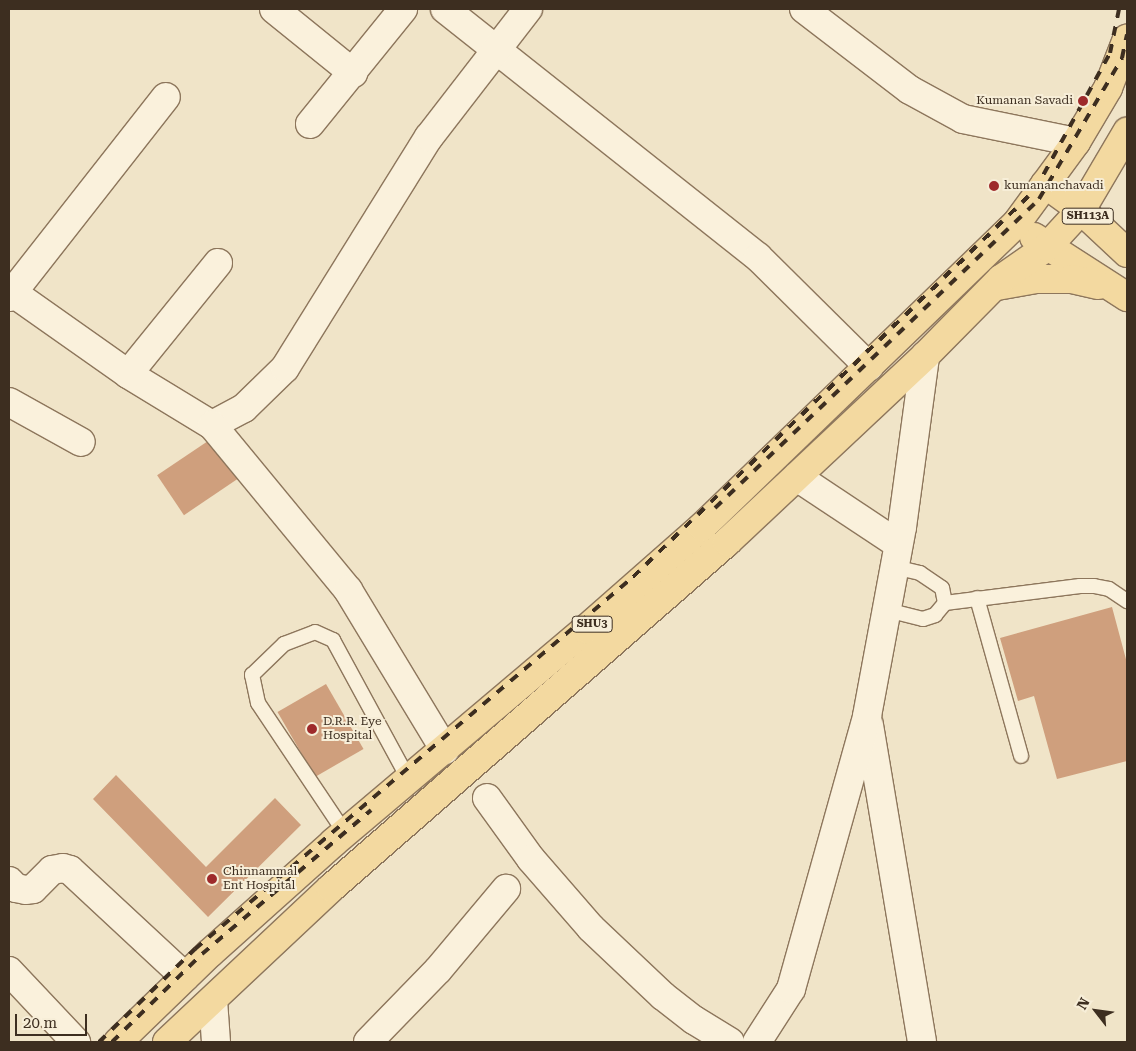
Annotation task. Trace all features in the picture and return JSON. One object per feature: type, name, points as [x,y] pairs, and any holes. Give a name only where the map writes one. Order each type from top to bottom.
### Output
[{"type":"main road","name":"SHU3","points":[[118,1042],[185,976],[345,833],[445,750],[694,534],[1016,224],[1076,142],[1108,88],[1127,39]]},
{"type":"main road","name":"SHU3","points":[[167,1042],[331,888],[727,542],[925,356],[993,286],[1047,247],[1081,210],[1127,132]]},
{"type":"main road","name":"SH113A","points":[[1045,184],[1081,210],[1127,253]]},
{"type":"main road","points":[[1016,224],[1047,247],[1123,293]]},
{"type":"main road","points":[[993,286],[1036,279],[1072,279],[1123,293]]},
{"type":"street","points":[[274,9],[353,73]]},
{"type":"street","points":[[310,124],[403,9]]},
{"type":"street","points":[[445,9],[758,257],[869,367]]},
{"type":"street","points":[[212,425],[244,408],[285,368],[429,137],[528,9]]},
{"type":"street","points":[[804,9],[910,90],[963,118],[1076,142]]},
{"type":"street","points":[[166,97],[10,293],[128,374],[212,425],[348,590],[445,750]]},
{"type":"street","points":[[128,374],[218,263]]},
{"type":"street","points":[[757,1042],[791,989],[867,716],[896,556],[925,356]]},
{"type":"street","points":[[9,402],[81,442]]},
{"type":"street","points":[[797,477],[896,556]]},
{"type":"street","points":[[867,716],[922,1042]]},
{"type":"street","points":[[487,798],[531,859],[591,928],[663,996],[694,1020],[730,1042]]},
{"type":"street","points":[[9,881],[16,888],[33,889],[52,870],[63,868],[70,870],[185,976]]},
{"type":"street","points":[[368,1042],[438,970],[506,889]]},
{"type":"street","points":[[9,971],[76,1042]]},
{"type":"street","points":[[212,1000],[216,1042]]},
{"type":"lane","points":[[896,556],[942,588],[945,603]]},
{"type":"lane","points":[[887,610],[923,619],[935,615],[945,603],[1080,586],[1109,589],[1126,598]]},
{"type":"lane","points":[[978,598],[1021,756]]},
{"type":"lane","points":[[345,833],[258,703],[252,675],[284,644],[315,632],[333,640],[409,780]]},
{"type":"building","points":[[211,439],[238,479],[184,515],[157,475]]},
{"type":"building","points":[[1112,607],[1127,663],[1127,761],[1057,779],[1034,696],[1018,701],[1000,638]]},
{"type":"building","points":[[326,684],[364,749],[315,777],[278,712]]},
{"type":"building","points":[[116,775],[206,867],[275,798],[301,825],[208,917],[93,799]]},
{"type":"railway","points":[[99,1042],[195,949],[633,577],[1035,190],[1110,53],[1119,9]]},
{"type":"railway","points":[[715,508],[1039,199],[1122,58],[1127,35]]},
{"type":"railway","points":[[112,1042],[202,954],[371,810]]},
{"type":"place","name":"Kumanan Savadi","points":[[1083,101]]},
{"type":"place","name":"kumananchavadi","points":[[994,186]]},
{"type":"place","name":"D.R.R. Eye Hospital","points":[[312,729]]},
{"type":"place","name":"Chinnammal Ent Hospital","points":[[212,879]]}]
